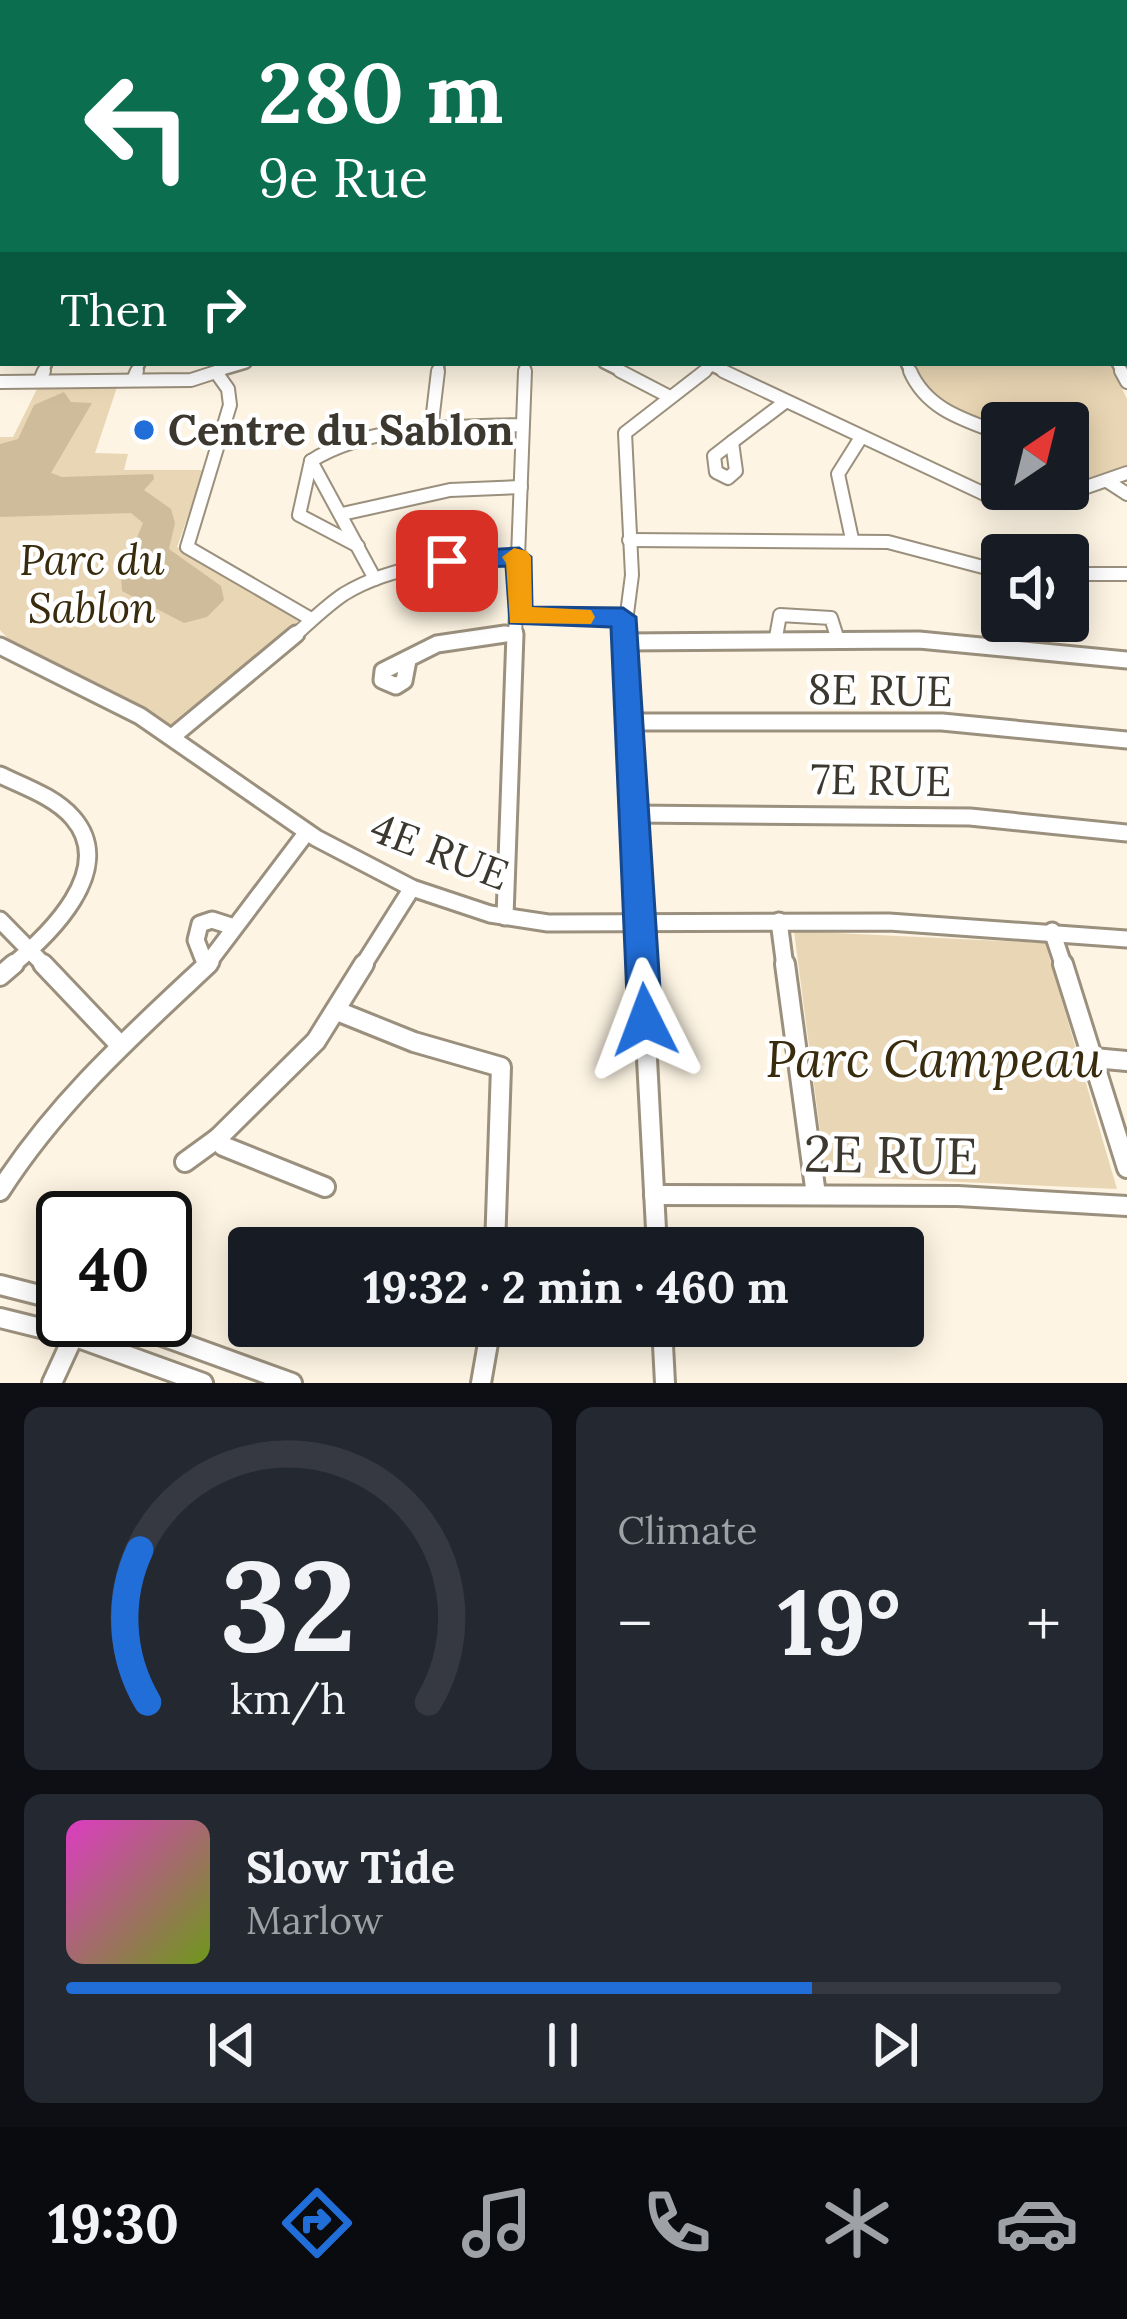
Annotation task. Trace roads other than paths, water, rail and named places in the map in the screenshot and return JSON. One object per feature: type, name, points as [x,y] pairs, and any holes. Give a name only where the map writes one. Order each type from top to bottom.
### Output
[{"type":"street","points":[[40,380],[46,366]]},
{"type":"street","points":[[133,380],[139,366]]},
{"type":"street","points":[[0,382],[218,375],[239,366]]},
{"type":"street","points":[[431,430],[439,366]]},
{"type":"street","points":[[505,917],[525,366]]},
{"type":"street","points":[[610,366],[670,397]]},
{"type":"street","points":[[656,1227],[623,617],[632,575],[625,433],[713,366]]},
{"type":"street","points":[[716,366],[981,495]]},
{"type":"street","points":[[907,366],[916,388],[932,406],[981,426]]},
{"type":"street","points":[[218,375],[228,389],[230,405],[187,547],[311,619]]},
{"type":"street","points":[[732,442],[785,402]]},
{"type":"street","points":[[358,546],[298,515],[311,461],[327,451],[431,430],[522,425]]},
{"type":"street","points":[[852,539],[836,472],[841,456],[860,439]]},
{"type":"street","points":[[311,461],[375,579]]},
{"type":"street","points":[[1089,491],[1127,473]]},
{"type":"street","points":[[1106,481],[1127,494]]},
{"type":"street","points":[[342,514],[450,490],[521,487]]},
{"type":"street","points":[[629,540],[852,539],[888,542],[981,566]]},
{"type":"street","points":[[172,737],[311,619],[375,579],[447,561],[519,557]]},
{"type":"street","points":[[1089,574],[1127,574]]},
{"type":"street","points":[[776,638],[780,615],[814,614],[831,618],[836,638]]},
{"type":"street","points":[[407,660],[437,644],[518,625],[623,617]]},
{"type":"street","points":[[624,642],[836,638],[983,643],[1127,660]]},
{"type":"street","name":"4E RUE","points":[[0,646],[172,737],[307,832],[412,888],[505,917],[548,923],[779,921],[1052,931],[1127,939]]},
{"type":"street","name":"8E RUE","points":[[630,722],[907,721],[1127,740]]},
{"type":"street","points":[[0,775],[68,812],[80,826],[87,846],[87,865],[74,896],[0,976]]},
{"type":"street","name":"7E RUE","points":[[633,814],[970,817],[1127,833]]},
{"type":"street","points":[[0,1191],[59,1107],[211,962],[307,832]]},
{"type":"street","points":[[185,1162],[218,1138],[316,1041],[412,888]]},
{"type":"street","points":[[0,920],[120,1045]]},
{"type":"street","points":[[211,962],[203,958],[196,940],[200,924],[212,920],[234,927]]},
{"type":"street","points":[[779,921],[816,1196]]},
{"type":"street","points":[[1052,931],[1127,1168]]},
{"type":"street","points":[[337,1011],[414,1042],[501,1067],[496,1227]]},
{"type":"street","points":[[1094,1058],[1127,1061]]},
{"type":"street","points":[[218,1138],[223,1146],[325,1187]]},
{"type":"street","name":"2E RUE","points":[[654,1195],[958,1196],[1127,1206]]},
{"type":"street","points":[[0,1285],[36,1294]]},
{"type":"street","points":[[0,1318],[36,1323]]},
{"type":"street","points":[[52,1383],[68,1347]]},
{"type":"street","points":[[121,1347],[203,1383]]},
{"type":"street","points":[[192,1347],[292,1383]]},
{"type":"street","points":[[481,1383],[487,1347]]},
{"type":"street","points":[[663,1347],[665,1383]]},
{"type":"place","name":"Centre du Sablon","points":[[144,430]]},
{"type":"park label","name":"Parc du Sablon","points":[[92,584]]},
{"type":"park label","name":"Parc Campeau","points":[[934,1059]]}]
